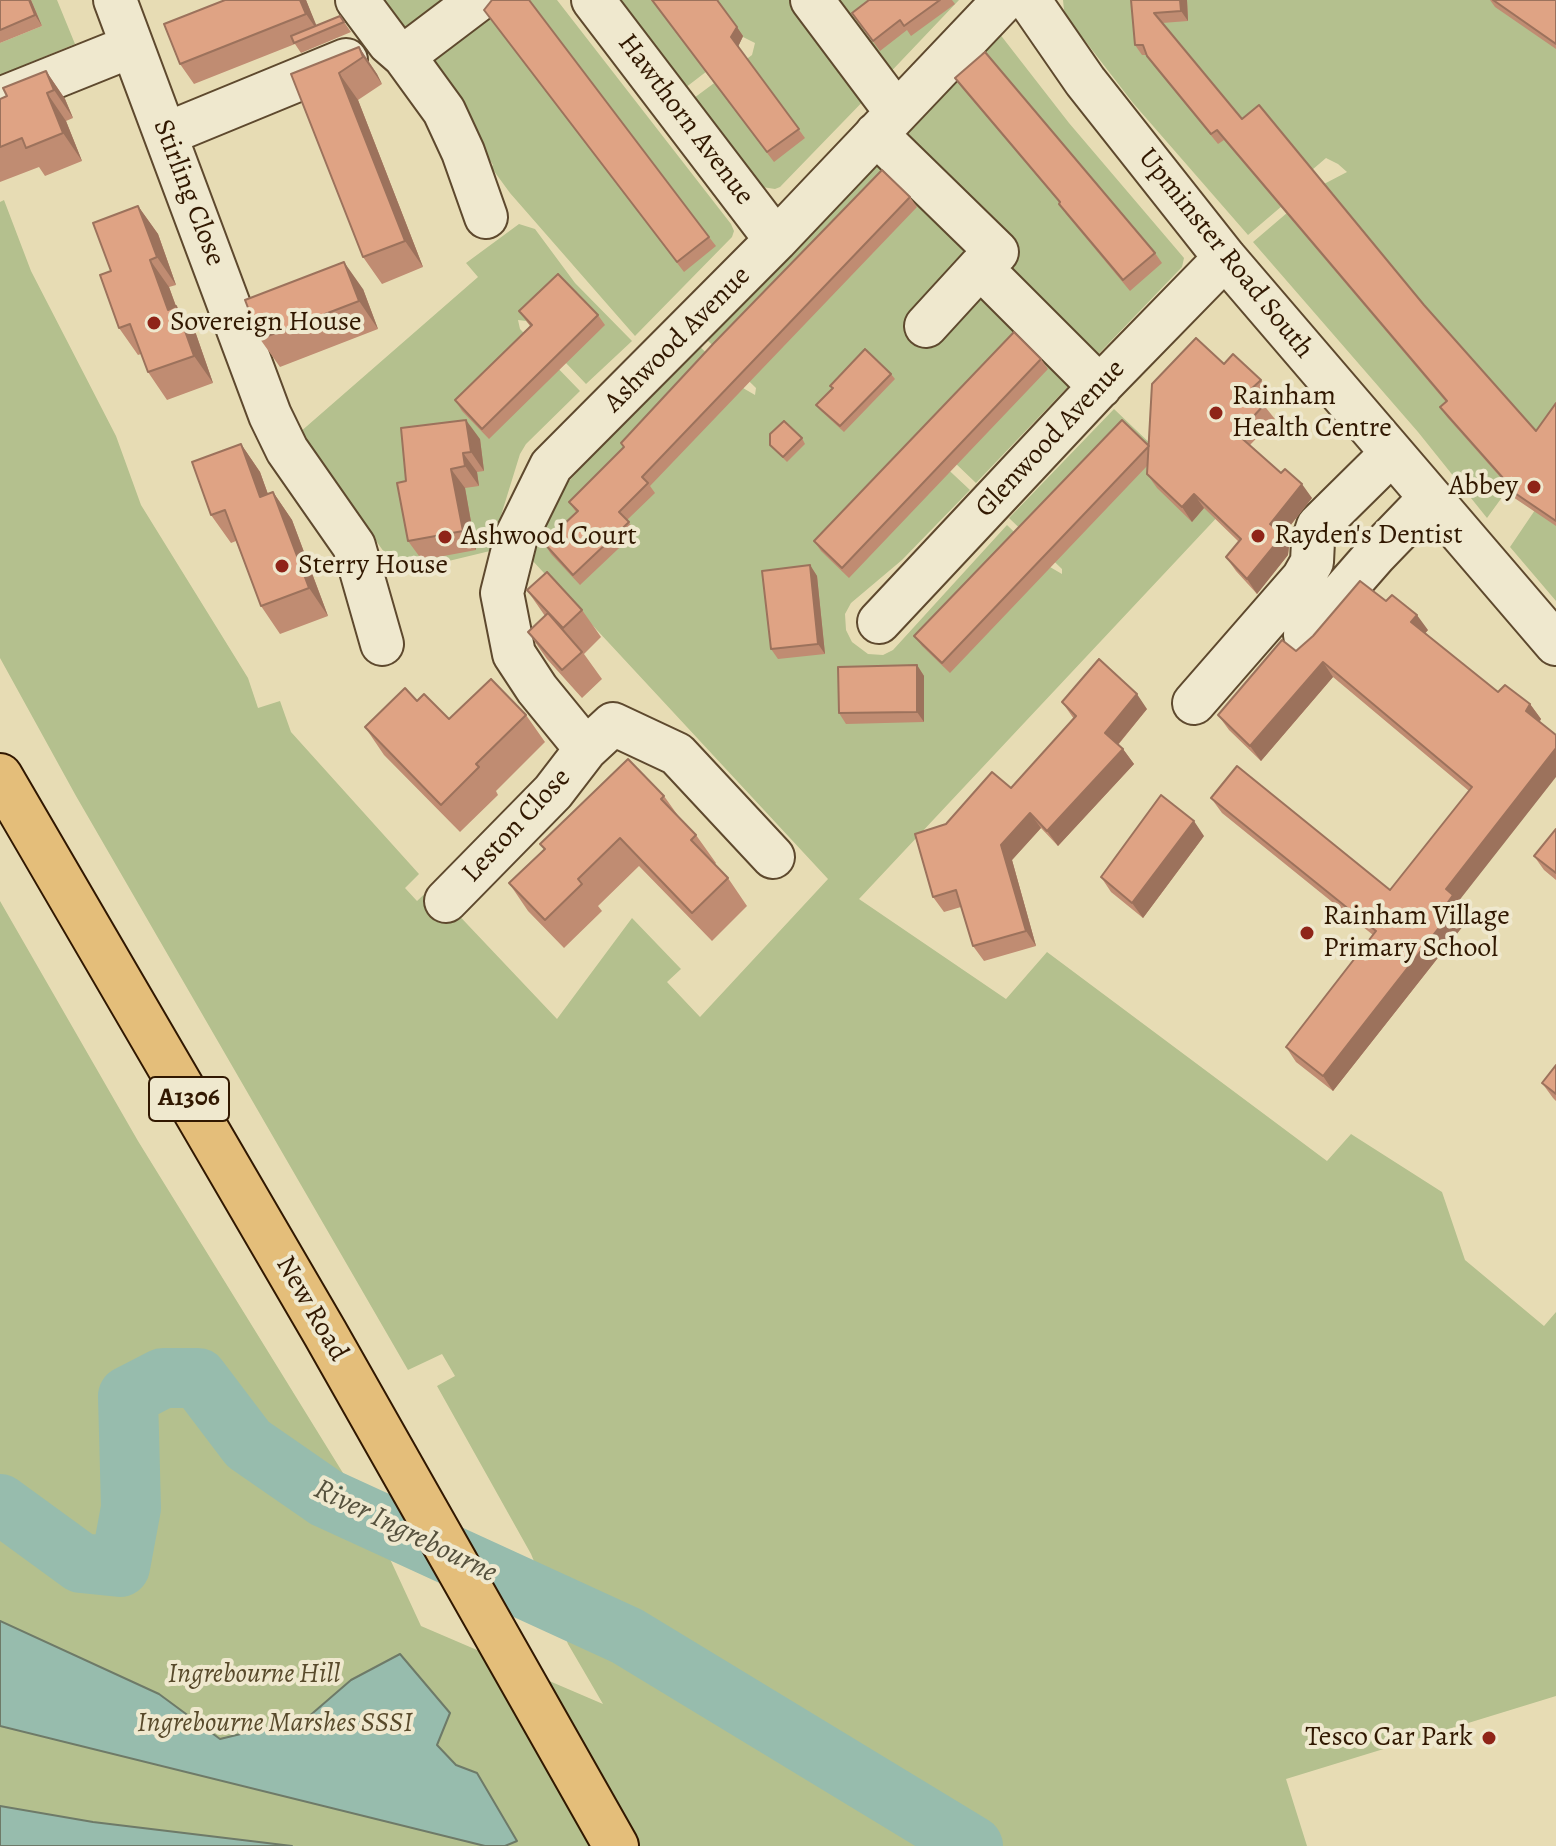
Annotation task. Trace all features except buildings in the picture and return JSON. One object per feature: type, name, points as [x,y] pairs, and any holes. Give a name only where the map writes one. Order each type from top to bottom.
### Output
[{"type":"main road","name":"New Road","points":[[0,776],[376,1423],[616,1846]]},
{"type":"street","name":"Stirling Close","points":[[115,0],[270,415],[287,450],[354,546],[382,644]]},
{"type":"street","points":[[357,0],[444,111],[463,152],[486,217]]},
{"type":"street","points":[[166,134],[397,50],[478,0]]},
{"type":"street","name":"Hawthorn Avenue","points":[[593,0],[776,240]]},
{"type":"street","points":[[812,0],[886,123],[997,252],[926,326]]},
{"type":"street","name":"Ashwood Avenue","points":[[578,738],[537,689],[514,654],[502,593],[516,537],[551,466],[776,240],[1004,0]]},
{"type":"street","name":"Upminster Road South","points":[[1029,0],[1085,81],[1225,258],[1556,644]]},
{"type":"street","points":[[0,99],[132,46]]},
{"type":"street","name":"Glenwood Avenue","points":[[879,622],[1225,258]]},
{"type":"street","points":[[980,267],[1100,387]]},
{"type":"street","points":[[1194,703],[1303,578],[1312,562],[1313,541],[1318,526],[1391,454]]},
{"type":"street","points":[[1305,635],[1429,499]]},
{"type":"street","name":"Leston Close","points":[[446,901],[553,792],[578,738],[613,724],[677,754],[773,857]]},
{"type":"green space","points":[[31,0],[57,0],[75,44],[0,75],[0,43],[42,26]]},
{"type":"green space","points":[[367,0],[463,0],[401,46]]},
{"type":"green space","points":[[491,0],[557,0],[734,231],[732,237],[635,336],[510,193],[491,167],[493,165],[423,52]]},
{"type":"green space","points":[[619,0],[801,0],[872,92],[780,187],[762,187],[694,98],[752,55],[755,43],[743,37],[737,48],[685,88]]},
{"type":"green space","points":[[820,0],[959,0],[882,81]]},
{"type":"green space","points":[[1063,0],[1556,0],[1556,423],[1487,518],[1418,432],[1253,242],[1322,183],[1347,172],[1326,158],[1312,170],[1316,177],[1248,235],[1133,103],[1069,20]]},
{"type":"green space","points":[[999,33],[1069,123],[1184,258],[1182,267],[1087,366],[890,138]]},
{"type":"green space","points":[[880,150],[988,253],[978,276],[1081,373],[976,483],[930,439],[922,445],[970,490],[902,560],[851,603],[845,614],[846,630],[852,642],[868,654],[883,655],[893,650],[1007,525],[1050,567],[1062,574],[1062,569],[1009,518],[1114,409],[1222,512],[859,899],[1006,999],[1047,952],[1327,1161],[1351,1134],[1442,1192],[1465,1260],[1544,1326],[1556,1312],[1556,1696],[1286,1779],[1307,1846],[0,1846],[0,901],[138,1141],[372,1520],[421,1626],[603,1704],[568,1644],[531,1554],[437,1386],[455,1376],[442,1354],[408,1370],[76,796],[0,658],[0,202],[4,200],[31,271],[116,436],[141,505],[248,678],[258,708],[280,701],[291,732],[419,874],[405,888],[417,901],[432,887],[557,1019],[632,918],[681,969],[667,982],[700,1017],[828,879],[531,559],[559,492],[696,343],[743,388],[755,395],[756,388],[702,335]]},
{"type":"green space","points":[[519,224],[535,229],[575,283],[632,341],[586,384],[526,321],[518,320],[520,329],[580,391],[526,444],[520,454],[490,551],[399,573],[299,433],[478,277],[466,263]]},
{"type":"green space","points":[[1556,479],[1556,601],[1510,547]]},
{"type":"shaded area","points":[[0,1621],[159,1694],[220,1739],[307,1718],[351,1680],[400,1654],[450,1713],[437,1745],[456,1765],[477,1773],[517,1841],[505,1846],[485,1846],[0,1726]]},
{"type":"shaded area","points":[[0,1806],[93,1822],[292,1846],[0,1846]]},
{"type":"waterway","name":"River Ingrebourne","points":[[0,1504],[81,1563],[120,1567],[131,1508],[128,1396],[163,1378],[198,1378],[248,1444],[326,1498],[627,1636],[973,1846]]},
{"type":"place","name":"Sovereign House","points":[[154,323]]},
{"type":"place","name":"Rainham Health Centre","points":[[1216,413]]},
{"type":"place","name":"Abbey","points":[[1534,487]]},
{"type":"place","name":"Rayden's Dentist","points":[[1258,536]]},
{"type":"place","name":"Ashwood Court","points":[[445,537]]},
{"type":"place","name":"Sterry House","points":[[282,566]]},
{"type":"place","name":"Rainham Village Primary School","points":[[1307,933]]},
{"type":"place","name":"Tesco Car Park","points":[[1489,1738]]},
{"type":"park label","name":"Ingrebourne Hill","points":[[254,1675]]},
{"type":"park label","name":"Ingrebourne Marshes SSSI","points":[[275,1724]]}]
